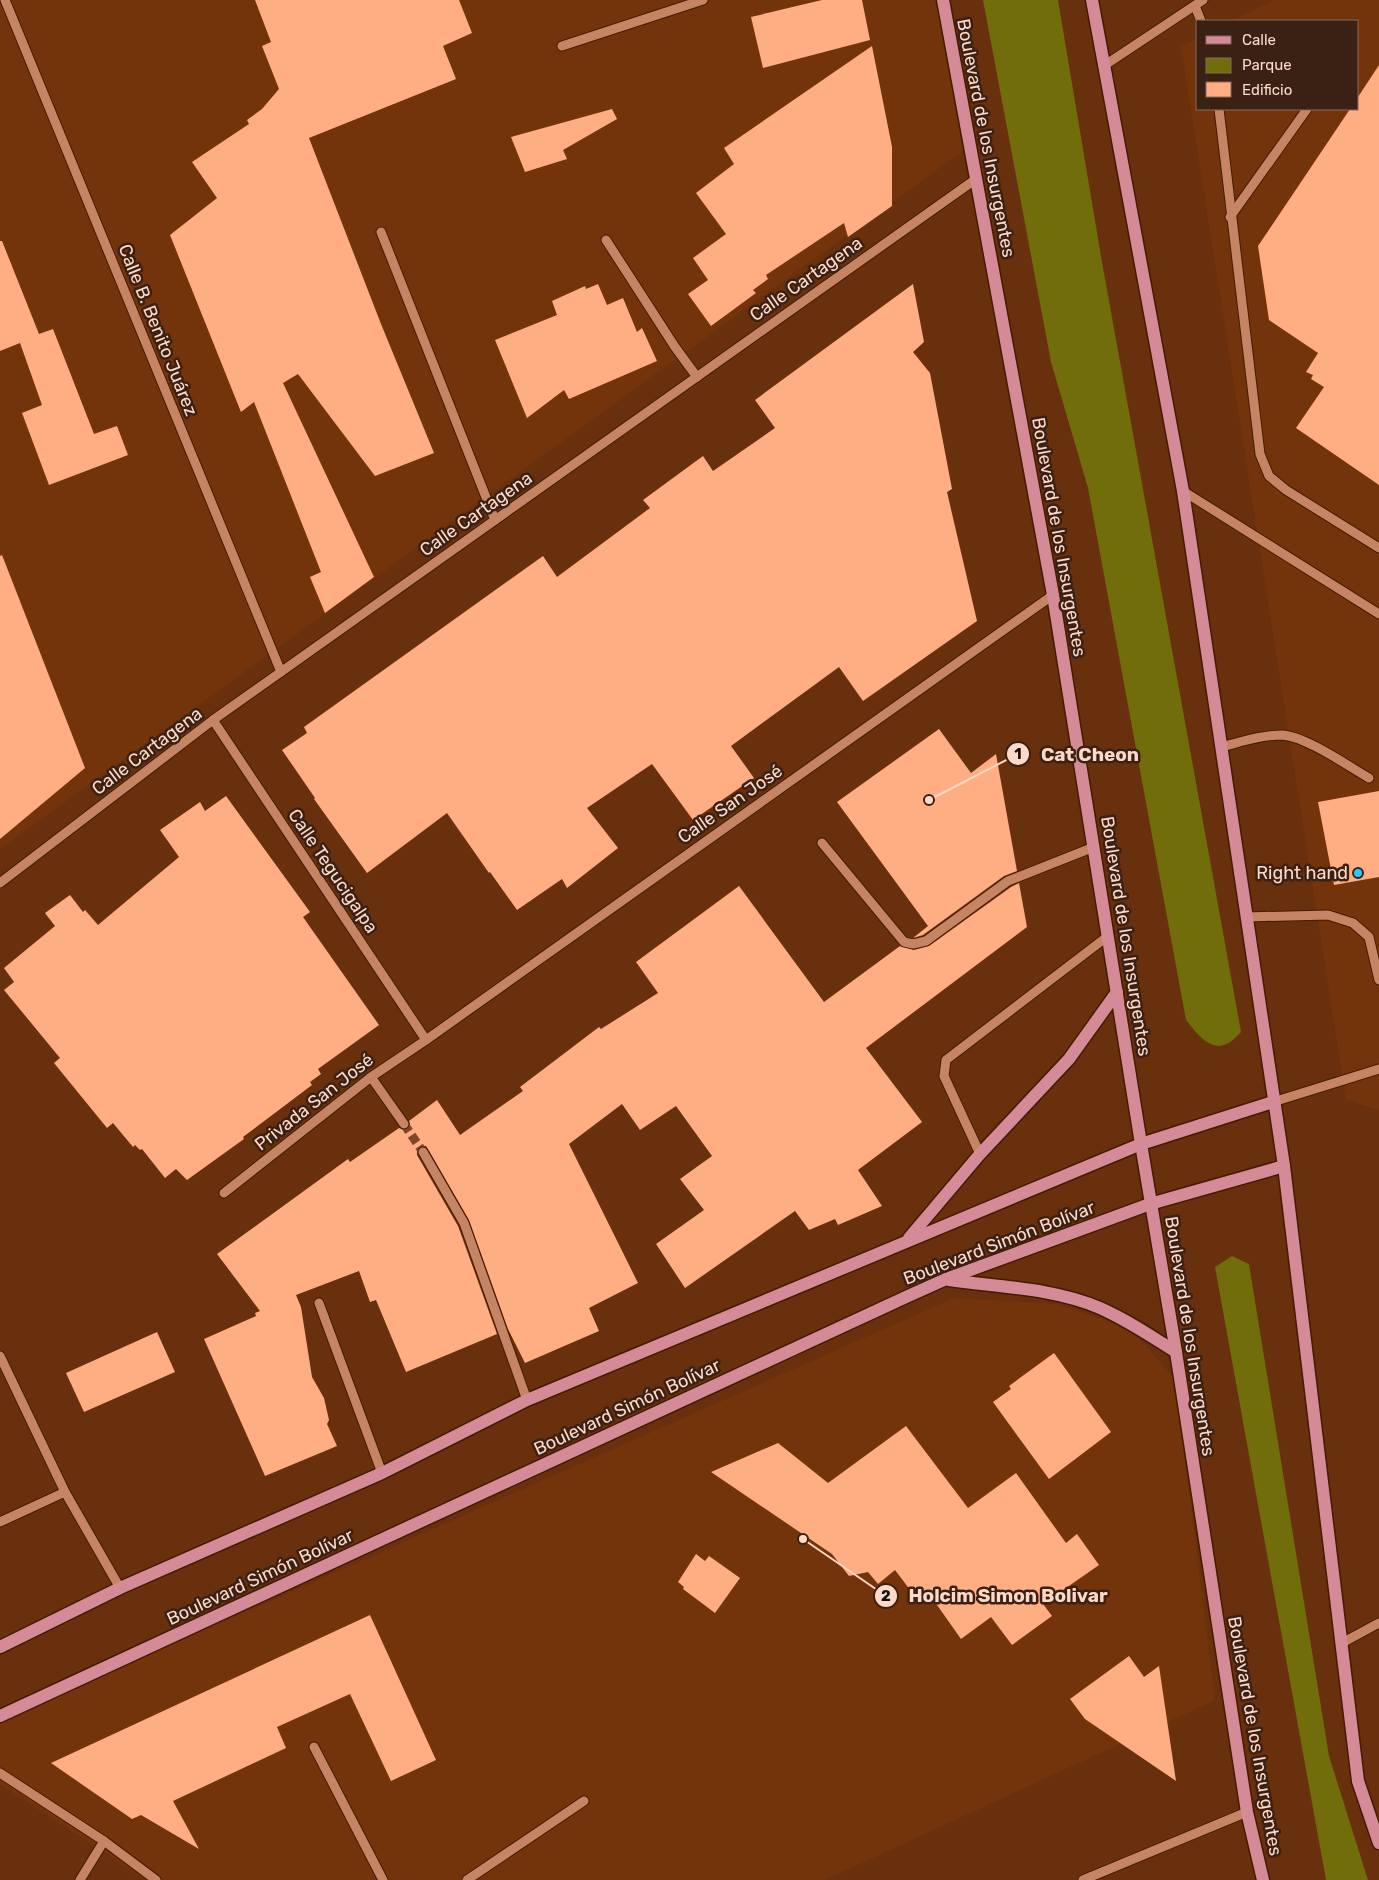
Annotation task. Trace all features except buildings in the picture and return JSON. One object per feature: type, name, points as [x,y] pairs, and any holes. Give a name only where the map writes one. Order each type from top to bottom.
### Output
[{"type":"main road","name":"Boulevard de los Insurgentes","points":[[943,0],[1053,595],[1140,1144],[1176,1352],[1247,1812],[1263,1880]]},
{"type":"main road","points":[[1092,0],[1183,491],[1284,1166],[1358,1780],[1379,1843]]},
{"type":"main road","points":[[907,1241],[980,1154],[1069,1059],[1117,992]]},
{"type":"main road","name":"Boulevard Simón Bolívar","points":[[0,1647],[120,1588],[382,1473],[527,1400],[1140,1144],[1273,1102]]},
{"type":"main road","name":"Boulevard Simón Bolívar","points":[[0,1716],[946,1280],[1150,1204],[1284,1166]]},
{"type":"main road","points":[[946,1280],[1058,1294],[1098,1308],[1132,1324],[1176,1352]]},
{"type":"street","name":"Calle B. Benito Juárez","points":[[5,0],[281,672]]},
{"type":"street","points":[[562,46],[703,0]]},
{"type":"street","points":[[1105,65],[1199,3],[1202,20]]},
{"type":"street","points":[[1219,110],[1230,217],[1260,454],[1269,476],[1286,490],[1379,548]]},
{"type":"street","points":[[1230,217],[1306,110]]},
{"type":"street","name":"Calle Cartagena","points":[[0,883],[213,720],[976,179]]},
{"type":"street","points":[[382,232],[495,520]]},
{"type":"street","points":[[606,240],[675,347],[697,376]]},
{"type":"street","points":[[1183,491],[1379,614]]},
{"type":"street","name":"Calle San José","points":[[426,1040],[1053,595]]},
{"type":"street","name":"Calle Tegucigalpa","points":[[213,720],[426,1040]]},
{"type":"street","points":[[1221,747],[1262,737],[1284,735],[1299,739],[1369,778]]},
{"type":"street","points":[[822,843],[904,942],[913,944],[926,941],[1008,881],[1094,848]]},
{"type":"street","points":[[1246,916],[1328,915],[1353,923],[1369,937],[1379,980]]},
{"type":"street","points":[[980,1154],[944,1076],[946,1060],[1108,936]]},
{"type":"street","name":"Privada San José","points":[[224,1193],[371,1077],[426,1040]]},
{"type":"street","points":[[1273,1102],[1379,1069]]},
{"type":"street","points":[[371,1077],[404,1124]]},
{"type":"street","points":[[423,1152],[464,1223],[527,1400]]},
{"type":"street","points":[[319,1303],[382,1473]]},
{"type":"street","points":[[0,1356],[65,1492],[120,1588]]},
{"type":"street","points":[[0,1522],[65,1492]]},
{"type":"street","points":[[1342,1643],[1379,1623]]},
{"type":"street","points":[[314,1747],[382,1880]]},
{"type":"street","points":[[0,1773],[104,1841],[156,1880]]},
{"type":"street","points":[[468,1880],[584,1801]]},
{"type":"street","points":[[1083,1880],[1247,1812]]},
{"type":"street","points":[[80,1880],[104,1841]]},
{"type":"shaded area","points":[[0,0],[936,0],[963,151],[0,849]]},
{"type":"shaded area","points":[[1275,0],[1379,0],[1379,1110],[1346,1100],[1181,46],[1196,39],[1196,110],[1359,110],[1359,20],[1233,20]]},
{"type":"shaded area","points":[[954,1298],[1057,1304],[1131,1329],[1175,1379],[1215,1700],[825,1880],[146,1880],[0,1784],[0,1721]]},
{"type":"green space","points":[[983,0],[1058,0],[1102,262],[1241,1032],[1225,1045],[1218,1046],[1205,1041],[1186,1020],[1088,488],[1051,362]]},
{"type":"green space","points":[[1232,1256],[1249,1264],[1329,1756],[1368,1880],[1326,1880],[1215,1267]]},
{"type":"tunnel","points":[[404,1124],[423,1152]]},
{"type":"place","name":"Cat Cheon","points":[[929,800]]},
{"type":"place","name":"Right hand","points":[[1358,873]]},
{"type":"place","name":"Holcim Simon Bolivar","points":[[803,1539]]}]
